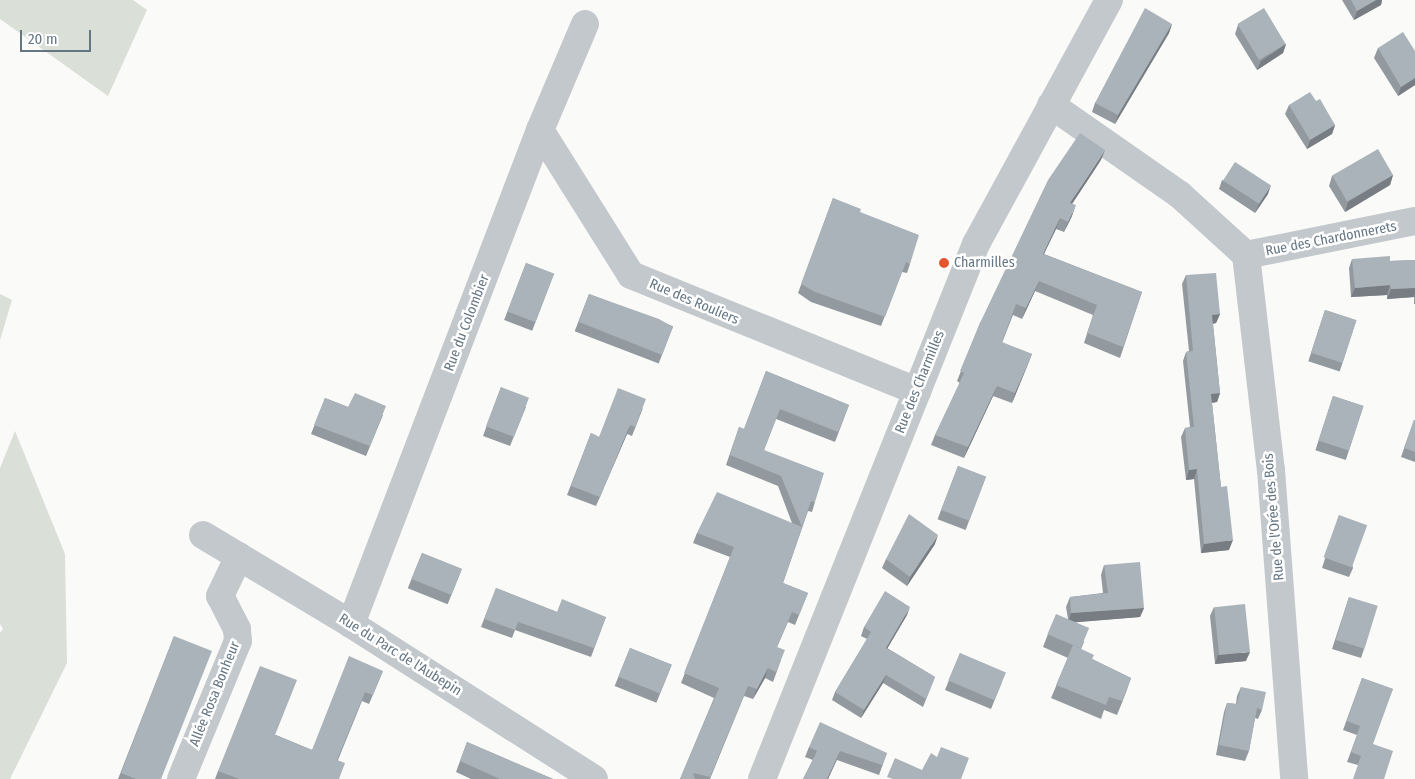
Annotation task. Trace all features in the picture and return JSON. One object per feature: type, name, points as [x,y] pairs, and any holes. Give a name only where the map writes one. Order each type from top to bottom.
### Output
[{"type":"street","name":"Rue des Charmilles","points":[[762,779],[976,244],[1109,0]]},
{"type":"street","name":"Rue du Colombier","points":[[351,624],[540,130],[585,24]]},
{"type":"street","points":[[1051,105],[1180,195],[1246,255]]},
{"type":"street","name":"Rue des Rouliers","points":[[540,130],[631,275],[917,390]]},
{"type":"street","name":"Rue des Chardonnerets","points":[[1246,255],[1415,221]]},
{"type":"street","name":"Rue de l'Orée des Bois","points":[[1246,255],[1271,470],[1294,779]]},
{"type":"street","name":"Rue du Parc de l'Aubepin","points":[[204,535],[351,624],[594,779]]},
{"type":"street","name":"Allée Rosa Bonheur","points":[[181,779],[238,641],[236,629],[220,596],[239,556]]},
{"type":"shaded area","points":[[0,0],[133,0],[147,10],[108,96],[0,19]]},
{"type":"shaded area","points":[[0,294],[12,300],[0,340]]},
{"type":"shaded area","points":[[15,431],[65,554],[67,663],[10,779],[0,779],[0,633],[3,629],[0,624],[0,468]]},
{"type":"building","points":[[1351,0],[1376,0],[1357,11]]},
{"type":"building","points":[[1145,8],[1172,24],[1118,115],[1095,103]]},
{"type":"building","points":[[1264,8],[1286,44],[1259,60],[1237,24]]},
{"type":"building","points":[[1403,32],[1415,51],[1415,78],[1401,87],[1378,48]]},
{"type":"building","points":[[1310,92],[1316,101],[1320,99],[1335,125],[1310,140],[1289,105]]},
{"type":"building","points":[[1080,133],[1105,150],[1070,203],[1076,205],[1068,222],[1060,218],[1043,254],[1142,292],[1123,347],[1087,333],[1097,305],[1039,281],[1026,308],[1016,304],[1002,342],[1032,354],[1015,393],[997,386],[968,447],[935,435],[964,373],[960,371],[980,323],[1048,180]]},
{"type":"building","points":[[1378,149],[1393,175],[1347,201],[1332,176]]},
{"type":"building","points":[[1235,162],[1271,185],[1259,204],[1223,180]]},
{"type":"building","points":[[833,198],[861,209],[860,212],[919,235],[910,264],[906,262],[885,317],[815,292],[801,284]]},
{"type":"building","points":[[1390,256],[1390,261],[1415,260],[1415,288],[1391,289],[1390,285],[1355,288],[1352,259]]},
{"type":"building","points":[[526,263],[554,274],[535,322],[507,312]]},
{"type":"building","points":[[1216,273],[1220,314],[1212,315],[1220,393],[1211,394],[1221,487],[1227,486],[1233,540],[1204,544],[1197,469],[1189,470],[1185,428],[1194,427],[1186,352],[1193,351],[1186,275]]},
{"type":"building","points":[[589,294],[659,319],[673,327],[662,355],[579,322]]},
{"type":"building","points":[[1325,310],[1356,320],[1342,363],[1311,353]]},
{"type":"building","points":[[766,371],[849,405],[838,432],[780,409],[764,450],[824,473],[815,502],[811,501],[783,583],[808,593],[799,615],[792,612],[777,647],[785,650],[776,672],[768,668],[757,689],[748,686],[710,777],[693,773],[695,779],[680,779],[719,688],[684,673],[734,547],[697,533],[717,492],[802,527],[781,476],[730,455],[739,427],[744,429]]},
{"type":"building","points":[[501,387],[529,398],[514,437],[486,426]]},
{"type":"building","points":[[618,388],[646,399],[635,427],[630,425],[600,497],[571,486],[591,433],[599,437]]},
{"type":"building","points":[[355,393],[386,406],[370,446],[314,425],[325,398],[348,407]]},
{"type":"building","points":[[1333,396],[1363,406],[1349,451],[1318,441]]},
{"type":"building","points":[[1415,420],[1415,452],[1404,448]]},
{"type":"building","points":[[958,466],[986,477],[969,521],[941,510]]},
{"type":"building","points":[[909,514],[938,535],[910,577],[886,559]]},
{"type":"building","points":[[1339,515],[1367,525],[1352,568],[1324,557]]},
{"type":"building","points":[[422,553],[462,569],[451,595],[412,579]]},
{"type":"building","points":[[1140,562],[1144,608],[1071,613],[1070,597],[1108,593],[1104,565]]},
{"type":"building","points":[[496,588],[557,612],[562,599],[606,617],[594,648],[518,622],[515,630],[484,619]]},
{"type":"building","points":[[885,591],[910,607],[886,648],[935,677],[926,699],[886,675],[864,710],[835,692],[871,632],[864,627]]},
{"type":"building","points":[[1349,597],[1378,606],[1365,649],[1336,640]]},
{"type":"building","points":[[1245,604],[1250,652],[1219,655],[1214,607]]},
{"type":"building","points":[[1056,614],[1089,628],[1081,648],[1047,634]]},
{"type":"building","points":[[174,636],[212,651],[161,779],[136,779],[121,773]]},
{"type":"building","points":[[1073,645],[1094,655],[1092,659],[1131,678],[1122,701],[1109,697],[1106,705],[1056,685]]},
{"type":"building","points":[[630,648],[672,665],[660,694],[618,677]]},
{"type":"building","points":[[960,653],[1006,673],[994,700],[948,681]]},
{"type":"building","points":[[349,656],[383,671],[373,695],[365,692],[337,760],[345,763],[339,779],[239,779],[218,771],[260,666],[297,680],[275,735],[312,750]]},
{"type":"building","points":[[1362,678],[1393,689],[1373,744],[1393,751],[1384,779],[1353,779],[1361,756],[1351,752],[1360,726],[1347,721]]},
{"type":"building","points":[[1241,687],[1266,692],[1262,710],[1257,708],[1249,751],[1219,745],[1227,703],[1237,704]]},
{"type":"building","points":[[820,722],[887,753],[882,765],[840,751],[827,779],[803,779],[817,751],[809,747]]},
{"type":"building","points":[[467,742],[553,779],[500,779],[460,761]]},
{"type":"building","points":[[941,747],[969,758],[961,779],[893,779],[887,777],[895,758],[922,770],[931,753],[937,757]]},
{"type":"place","name":"Charmilles","points":[[944,263]]}]
